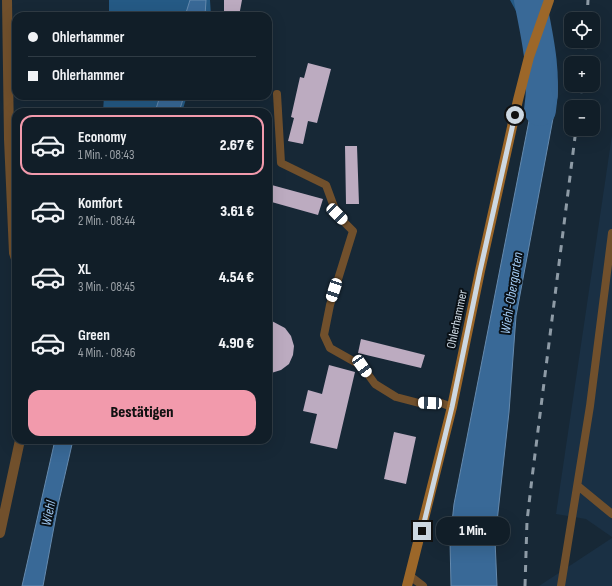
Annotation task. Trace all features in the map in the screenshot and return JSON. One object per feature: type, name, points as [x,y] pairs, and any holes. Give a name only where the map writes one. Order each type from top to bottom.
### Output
[{"type":"street","points":[[7,0],[9,139],[12,207]]},
{"type":"street","name":"Ohlerhammer","points":[[409,581],[452,407],[481,263],[529,58],[549,0]]},
{"type":"street","points":[[0,533],[19,444]]},
{"type":"lane","points":[[277,94],[281,164],[326,185],[337,214],[353,230],[330,305],[324,335],[330,348],[362,366],[375,384],[396,397],[419,403],[441,403],[452,407]]},
{"type":"lane","points":[[561,586],[590,406],[612,233]]},
{"type":"lane","points":[[578,486],[612,514]]},
{"type":"lane","points":[[409,581],[423,586]]},
{"type":"shaded area","points":[[109,0],[210,0],[211,12],[109,12]]},
{"type":"shaded area","points":[[510,0],[530,0],[522,22]]},
{"type":"shaded area","points":[[104,100],[186,100],[183,108],[103,108]]},
{"type":"shaded area","points":[[612,135],[612,537],[586,519],[556,514]]},
{"type":"shaded area","points":[[612,538],[612,586],[539,586]]},
{"type":"water","points":[[190,0],[206,0],[205,12],[186,12]]},
{"type":"water","points":[[520,0],[530,0],[522,22]]},
{"type":"water","points":[[548,43],[556,70],[557,97],[516,316],[509,412],[495,540],[497,586],[451,586],[450,541],[454,504],[536,85]]},
{"type":"water","points":[[159,100],[183,100],[180,108],[156,108]]},
{"type":"water","name":"Wiehl","points":[[54,444],[72,444],[58,505],[43,586],[22,586]]},
{"type":"building","points":[[224,0],[242,0],[240,12],[224,12]]},
{"type":"building","points":[[308,63],[331,69],[317,123],[308,121],[303,144],[288,141],[294,118],[291,117],[300,77],[304,78]]},
{"type":"building","points":[[345,146],[357,146],[359,204],[346,204]]},
{"type":"building","points":[[272,185],[323,199],[318,215],[272,202]]},
{"type":"building","points":[[272,321],[285,328],[291,336],[294,346],[293,355],[289,364],[281,370],[272,373]]},
{"type":"building","points":[[361,339],[425,355],[421,368],[358,353]]},
{"type":"building","points":[[329,365],[355,372],[337,449],[310,443],[317,414],[303,411],[308,390],[322,394]]},
{"type":"building","points":[[394,432],[416,437],[406,484],[384,479]]},
{"type":"waterway","name":"Wiehl-Obergarten","points":[[530,0],[540,55],[542,82],[540,110]]},
{"type":"railway","points":[[587,12],[588,0]]},
{"type":"railway","points":[[585,48],[585,56]]},
{"type":"railway","points":[[580,100],[581,92]]},
{"type":"railway","points":[[525,586],[527,521],[575,136]]},
{"type":"route","points":[[422,531],[452,407],[480,271],[515,115]]}]
